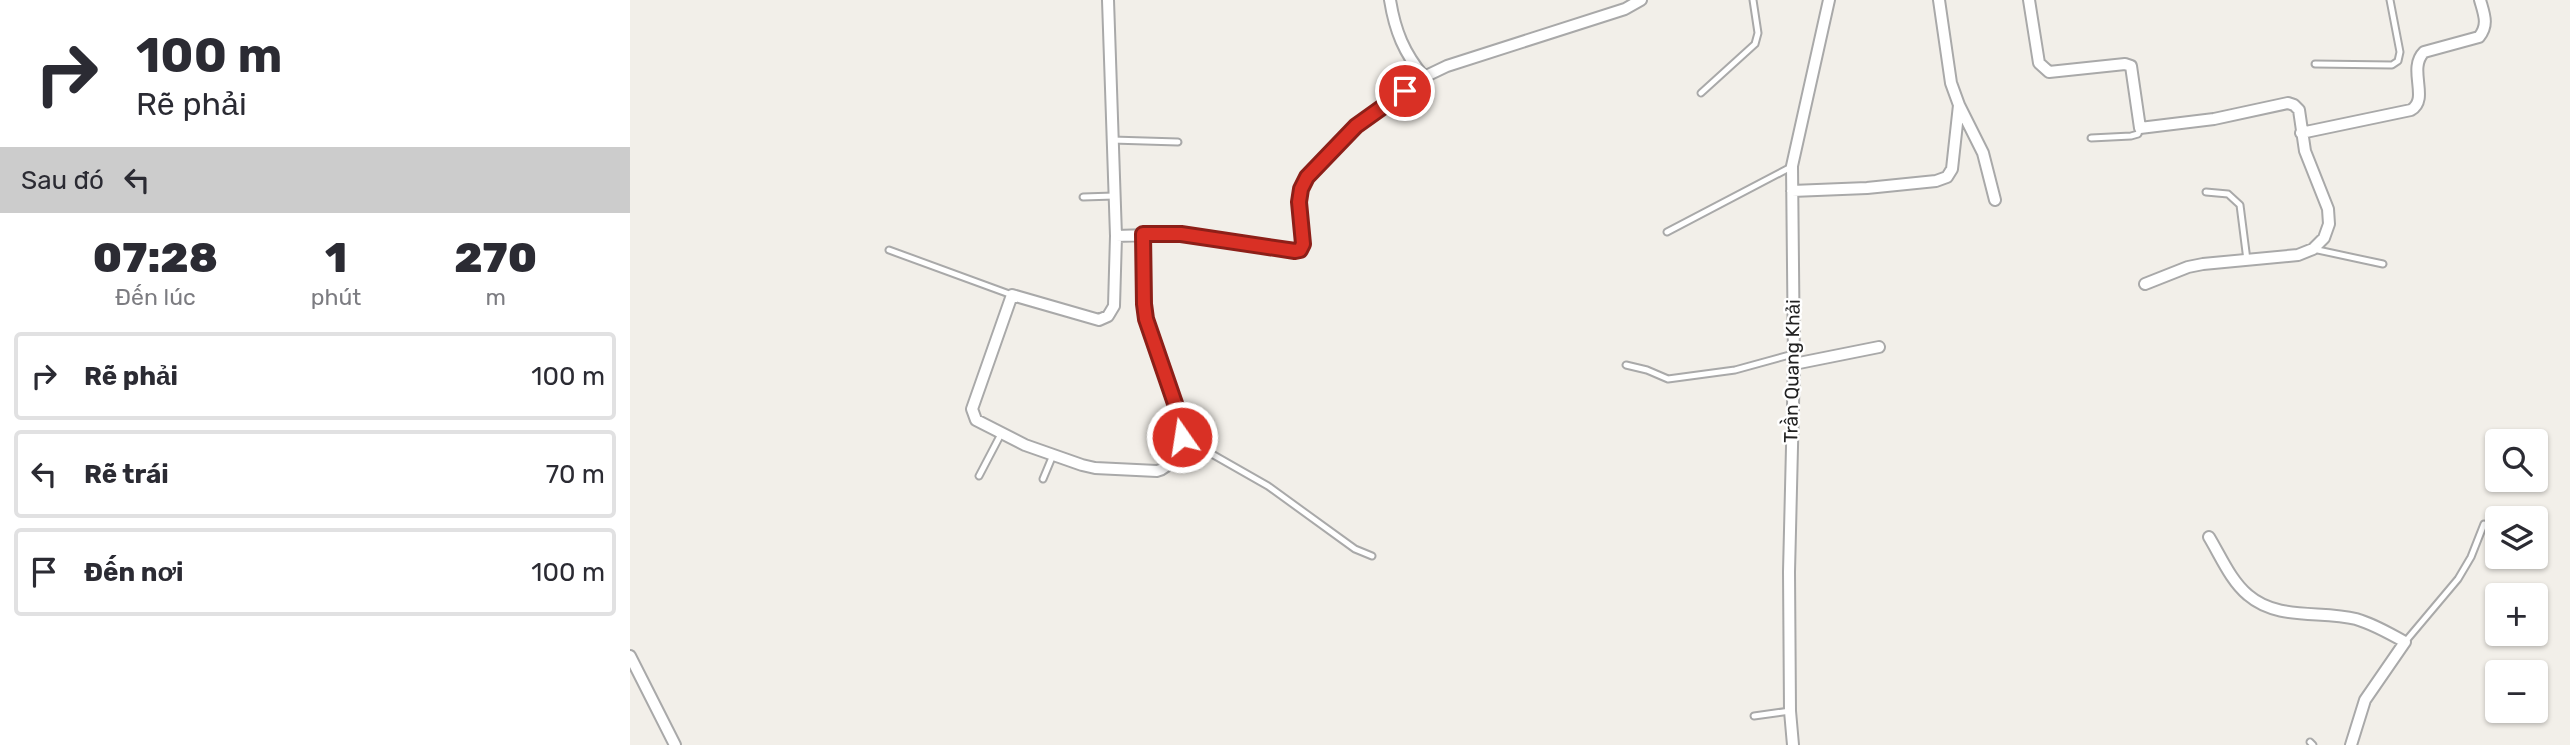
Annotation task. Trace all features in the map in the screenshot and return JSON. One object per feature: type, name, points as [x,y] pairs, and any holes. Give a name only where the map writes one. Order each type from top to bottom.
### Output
[{"type":"street","points":[[1108,0],[1116,236],[1114,306],[1108,316],[1099,320],[1012,295],[972,413],[979,422],[1053,455],[1095,468],[1157,471],[1164,470],[1171,463],[1182,437],[1180,418],[1146,319],[1143,234]]},
{"type":"street","points":[[1390,0],[1399,40],[1408,58],[1424,77]]},
{"type":"street","points":[[1116,236],[1181,234],[1300,250],[1303,244],[1299,202],[1301,189],[1307,177],[1356,126],[1424,77],[1447,65],[1625,9],[1641,0]]},
{"type":"street","name":"Trần Quang Khải","points":[[1793,745],[1790,711],[1789,572],[1794,359],[1792,166],[1829,0]]},
{"type":"street","points":[[1939,0],[1951,83],[1983,153],[1995,200]]},
{"type":"street","points":[[2029,0],[2039,63],[2043,69],[2049,72],[2125,64],[2132,66],[2140,128],[2214,119],[2288,103],[2294,104],[2298,110],[2305,151],[2328,209],[2329,224],[2324,238],[2313,249],[2298,255],[2188,267],[2145,285]]},
{"type":"street","points":[[2301,134],[2417,107],[2418,58],[2424,52],[2479,37],[2485,31],[2486,22],[2480,0]]},
{"type":"street","points":[[1792,191],[1881,187],[1936,181],[1947,177],[1952,169],[1959,105]]},
{"type":"street","points":[[1794,359],[1879,346]]},
{"type":"street","points":[[2209,537],[2237,584],[2249,597],[2285,613],[2313,613],[2357,619],[2405,642],[2365,700],[2351,745]]},
{"type":"street","points":[[630,656],[675,745]]},
{"type":"lane","points":[[1701,93],[1755,44],[1758,33],[1753,0]]},
{"type":"lane","points":[[2315,64],[2392,65],[2398,61],[2400,52],[2390,0]]},
{"type":"lane","points":[[2091,138],[2131,136],[2138,134],[2140,128]]},
{"type":"lane","points":[[1112,140],[1178,142]]},
{"type":"lane","points":[[1667,233],[1792,166]]},
{"type":"lane","points":[[2206,191],[2228,194],[2240,205],[2247,260]]},
{"type":"lane","points":[[1083,197],[1114,197]]},
{"type":"lane","points":[[2313,249],[2383,264]]},
{"type":"lane","points":[[890,250],[1012,295]]},
{"type":"lane","points":[[1626,365],[1668,379],[1794,359]]},
{"type":"lane","points":[[979,476],[1001,434]]},
{"type":"lane","points":[[1182,437],[1268,486],[1355,550],[1372,556]]},
{"type":"lane","points":[[1043,480],[1053,455]]},
{"type":"lane","points":[[2405,642],[2458,579],[2471,557],[2484,524]]},
{"type":"lane","points":[[1754,716],[1790,711]]},
{"type":"route","points":[[1182,437],[1180,418],[1146,319],[1143,234],[1181,234],[1300,250],[1303,244],[1299,202],[1307,177],[1356,126],[1405,91]]}]
